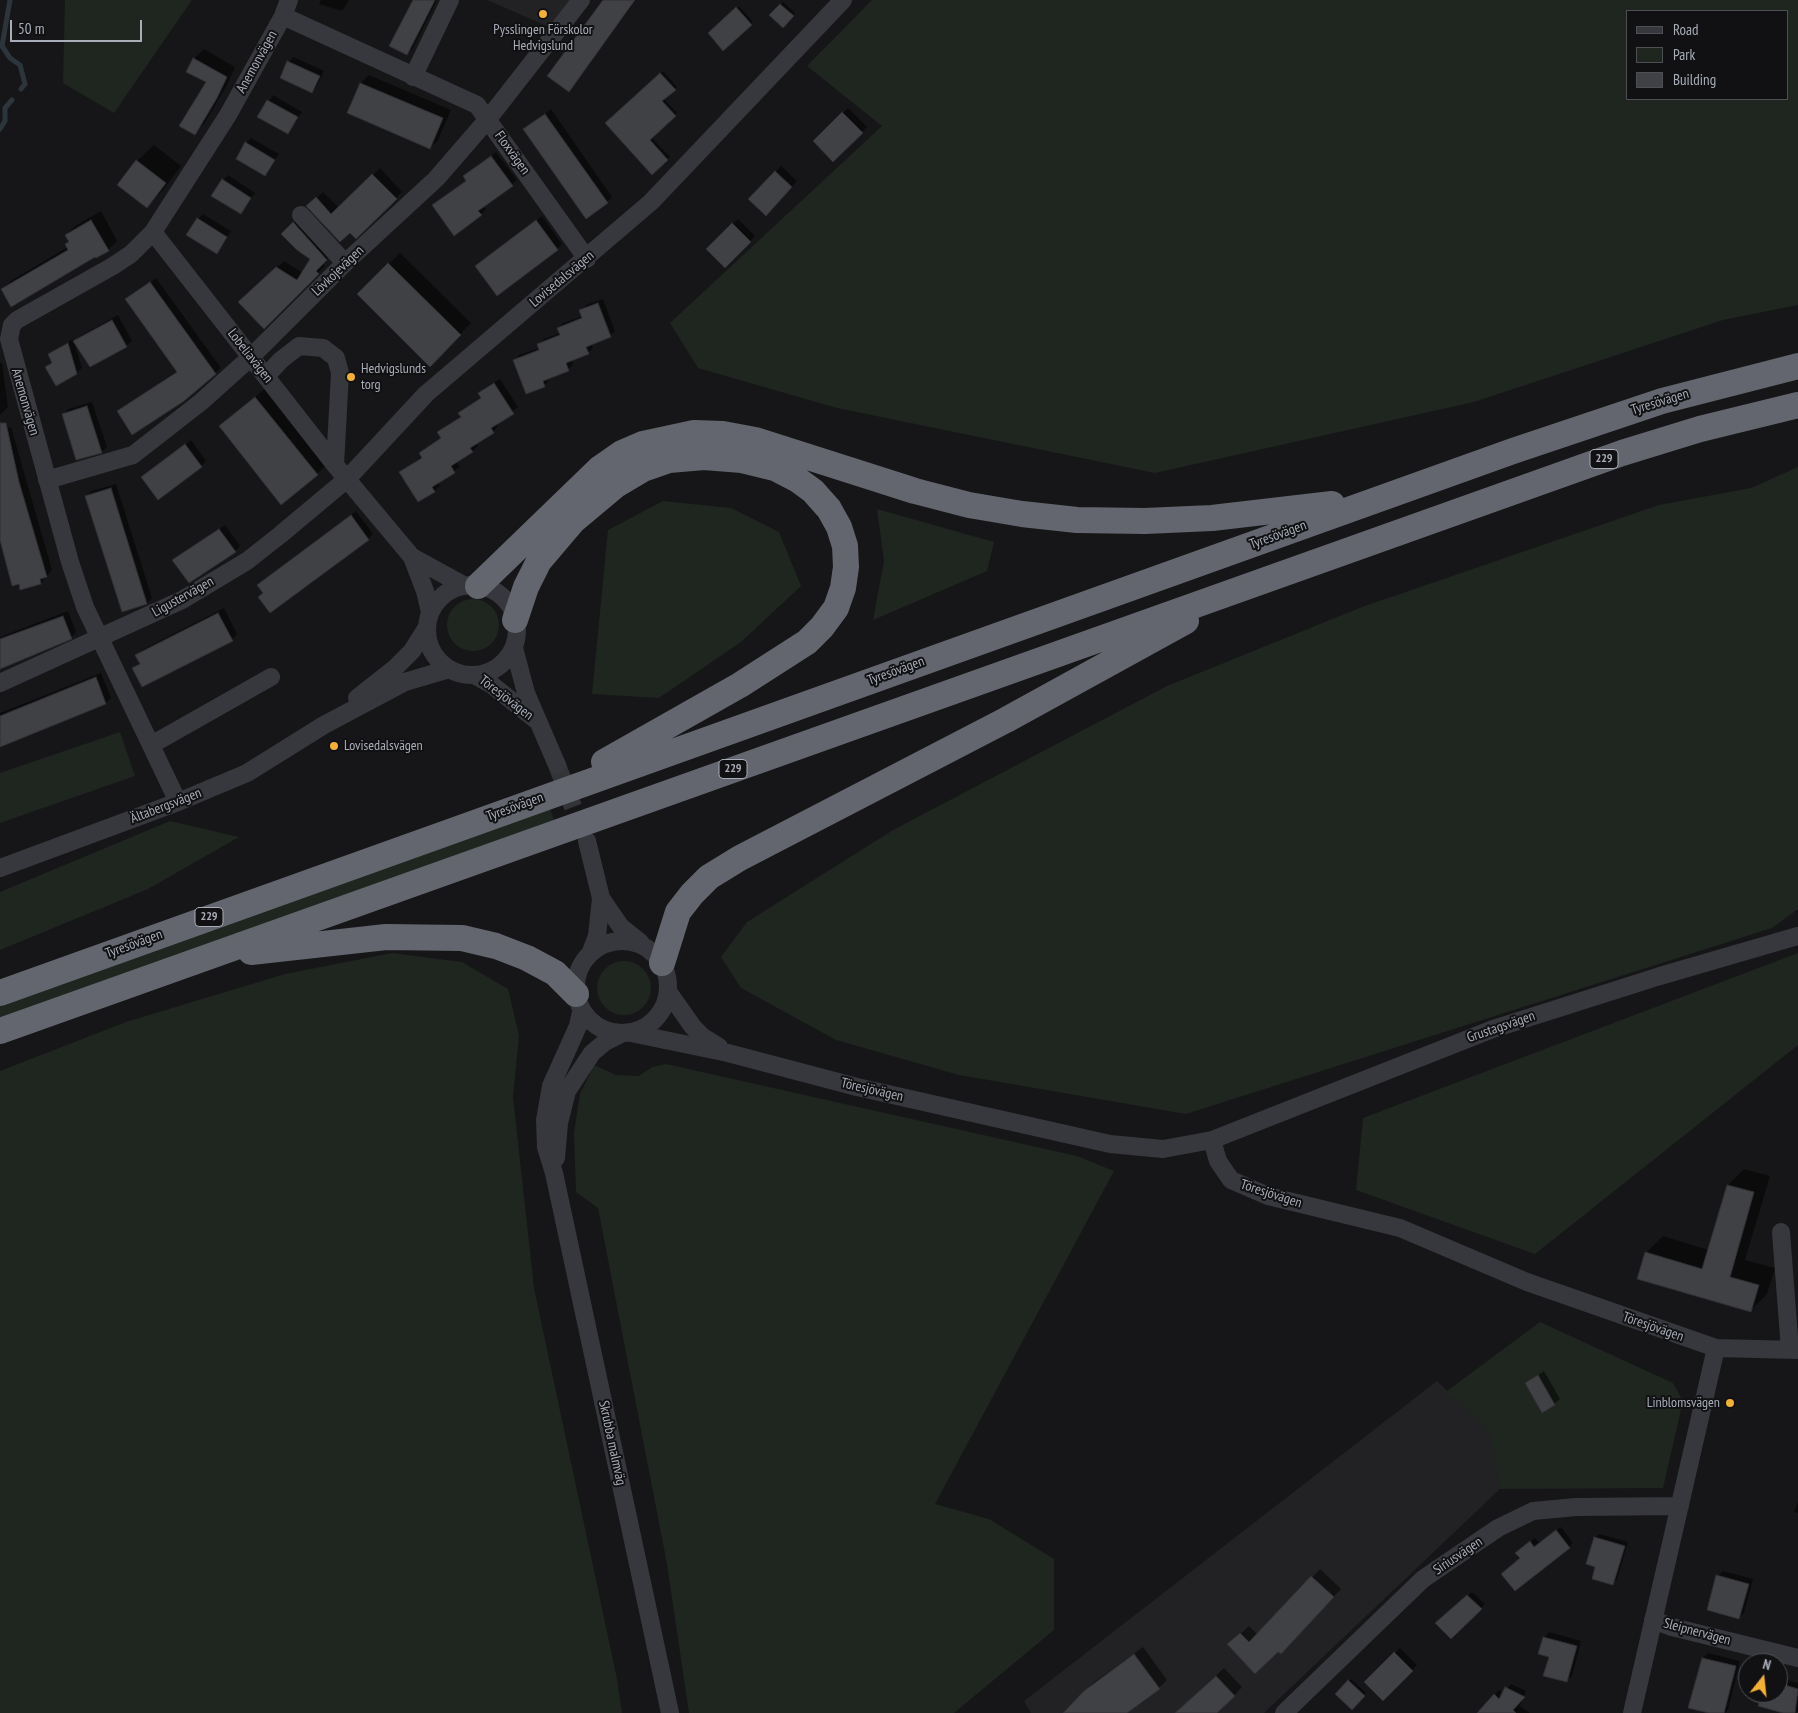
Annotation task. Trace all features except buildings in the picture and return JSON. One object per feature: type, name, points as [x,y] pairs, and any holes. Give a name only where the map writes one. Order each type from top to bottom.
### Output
[{"type":"highway","name":"Tyresövägen","points":[[0,993],[1380,498],[1662,400],[1798,366]]},
{"type":"highway","name":"229","points":[[0,1031],[1622,452],[1700,429],[1798,405]]},
{"type":"highway","points":[[471,586],[599,469],[622,453],[643,444],[694,433],[723,434],[755,440],[859,475],[969,505],[1022,514],[1077,520],[1145,521],[1212,518],[1380,498]]},
{"type":"highway","points":[[515,620],[526,587],[539,561],[573,521],[616,485],[643,470],[669,460],[704,457],[742,460],[774,468],[798,480],[824,503],[839,527],[845,546],[846,567],[843,588],[836,608],[822,627],[807,642],[670,726],[530,802]]},
{"type":"highway","points":[[662,963],[678,912],[709,877],[740,858],[1006,720],[1259,581]]},
{"type":"highway","points":[[206,957],[386,937],[462,938],[496,946],[527,958],[555,973],[579,1003]]},
{"type":"street","points":[[412,77],[450,0]]},
{"type":"street","name":"Lövkojevägen","points":[[47,480],[133,456],[195,407],[251,357],[345,263],[436,179],[488,120],[581,0]]},
{"type":"street","name":"Lovisedalsvägen","points":[[347,479],[426,394],[587,259],[658,195],[843,0]]},
{"type":"street","name":"Floxvägen","points":[[286,8],[412,77],[477,106],[587,259]]},
{"type":"street","name":"Anemonvägen","points":[[178,802],[85,607],[70,562],[9,339],[12,324],[17,320],[44,307],[119,262],[131,254],[153,232],[228,115],[286,8]]},
{"type":"street","points":[[300,215],[345,263]]},
{"type":"street","name":"Lobeliavägen","points":[[153,232],[347,479]]},
{"type":"street","points":[[266,376],[280,360],[299,346],[323,348],[336,358],[340,373],[335,465]]},
{"type":"street","points":[[347,479],[412,557],[425,591],[429,620],[429,643],[436,658],[449,669],[460,674],[474,675],[498,667],[507,659],[514,648],[515,620],[505,600],[493,590],[471,586],[412,557]]},
{"type":"street","name":"Ligustervägen","points":[[0,683],[100,640],[182,600],[247,561],[347,479]]},
{"type":"street","points":[[429,620],[440,597],[453,588],[471,586]]},
{"type":"street","name":"Ältabergsvägen","points":[[324,725],[395,668],[412,651],[429,620]]},
{"type":"street","name":"Töresjövägen","points":[[514,648],[537,722],[557,766]]},
{"type":"street","name":"Ältabergsvägen","points":[[0,868],[178,802],[247,772],[324,725],[405,682],[449,669]]},
{"type":"street","name":"Töresjövägen","points":[[474,675],[504,694],[537,722]]},
{"type":"street","points":[[151,745],[271,677]]},
{"type":"street","points":[[586,841],[602,898],[622,927],[653,950],[662,963],[668,977],[669,993],[663,1011],[649,1025],[626,1033],[603,1030],[592,1024],[579,1003],[576,980],[597,936],[602,898]]},
{"type":"street","name":"Grustagsvägen","points":[[1212,1140],[1493,1029],[1660,976],[1798,936]]},
{"type":"street","points":[[590,954],[605,944],[624,941],[640,942]]},
{"type":"street","name":"Töresjövägen","points":[[669,993],[680,1010],[703,1037],[728,1053]]},
{"type":"street","name":"Skrubba malmväg","points":[[579,1003],[578,1026],[551,1086],[545,1120],[546,1148],[554,1173],[670,1713]]},
{"type":"street","name":"Töresjövägen","points":[[626,1033],[728,1053],[857,1087],[1110,1144],[1163,1150],[1212,1140],[1218,1161],[1231,1180],[1268,1196],[1413,1233],[1527,1282],[1716,1348],[1794,1350]]},
{"type":"street","name":"Skrubba malmväg","points":[[554,1173],[559,1123],[567,1091],[592,1053],[606,1042],[626,1033]]},
{"type":"street","points":[[1781,1232],[1794,1350]]},
{"type":"street","points":[[1632,1713],[1716,1348]]},
{"type":"street","name":"Siriusvägen","points":[[1284,1713],[1423,1579],[1498,1528],[1533,1511],[1576,1507],[1680,1506]]},
{"type":"street","name":"Sleipnervägen","points":[[1654,1620],[1798,1658]]},
{"type":"shaded area","name":"Pysslingen Förskolor Hedvigslund","points":[[487,0],[576,0],[554,29]]},
{"type":"shaded area","points":[[1437,1381],[1491,1433],[1500,1489],[1264,1713],[1031,1713],[1024,1701]]},
{"type":"green space","points":[[65,0],[192,0],[114,113],[63,83]]},
{"type":"green space","points":[[872,0],[1798,0],[1798,305],[1723,320],[1474,402],[1155,473],[837,408],[698,368],[670,323],[882,126],[807,66]]},
{"type":"green space","points":[[1798,467],[1798,909],[1772,928],[1186,1114],[959,1075],[836,1040],[741,988],[721,957],[747,922],[893,830],[1167,686],[1362,607],[1659,505],[1751,488]]},
{"type":"green space","points":[[663,501],[731,508],[779,532],[801,586],[741,642],[659,698],[592,694],[608,530]]},
{"type":"green space","points":[[877,509],[994,542],[987,571],[873,620],[884,561]]},
{"type":"green space","points":[[473,599],[483,601],[491,607],[497,615],[499,625],[497,635],[491,643],[483,649],[473,651],[463,649],[455,643],[449,635],[447,625],[449,615],[455,607],[463,601]]},
{"type":"green space","points":[[120,732],[135,776],[0,823],[0,773]]},
{"type":"green space","points":[[550,809],[554,820],[0,1018],[0,1003]]},
{"type":"green space","points":[[170,821],[239,837],[148,889],[0,950],[0,892]]},
{"type":"green space","points":[[392,953],[462,962],[508,989],[519,1035],[513,1097],[534,1288],[617,1679],[622,1713],[0,1713],[0,1071],[126,1022],[285,974]]},
{"type":"green space","points":[[1798,953],[1798,1045],[1535,1254],[1356,1190],[1363,1118]]},
{"type":"green space","points":[[624,961],[634,963],[643,969],[649,978],[651,988],[649,998],[643,1007],[634,1013],[624,1015],[614,1013],[605,1007],[599,998],[597,988],[599,978],[605,969],[614,963]]},
{"type":"green space","points":[[666,1064],[1077,1156],[1114,1171],[935,1504],[989,1519],[1054,1559],[1054,1630],[954,1713],[689,1713],[667,1564],[598,1208],[576,1192],[574,1133],[580,1094],[594,1065],[616,1075],[639,1076],[652,1067]]},
{"type":"green space","points":[[1540,1322],[1673,1383],[1683,1401],[1663,1488],[1500,1489],[1490,1433],[1447,1391]]},
{"type":"waterway","points":[[10,0],[2,46],[10,58],[20,65],[25,84],[21,89]]},
{"type":"waterway","points":[[0,129],[5,121],[5,108],[12,100]]},
{"type":"tunnel","points":[[557,765],[583,833]]},
{"type":"place","name":"Pysslingen Förskolor Hedvigslund","points":[[543,14]]},
{"type":"place","name":"Hedvigslunds torg","points":[[351,377]]},
{"type":"place","name":"Lovisedalsvägen","points":[[334,746]]},
{"type":"place","name":"Linblomsvägen","points":[[1730,1403]]}]
